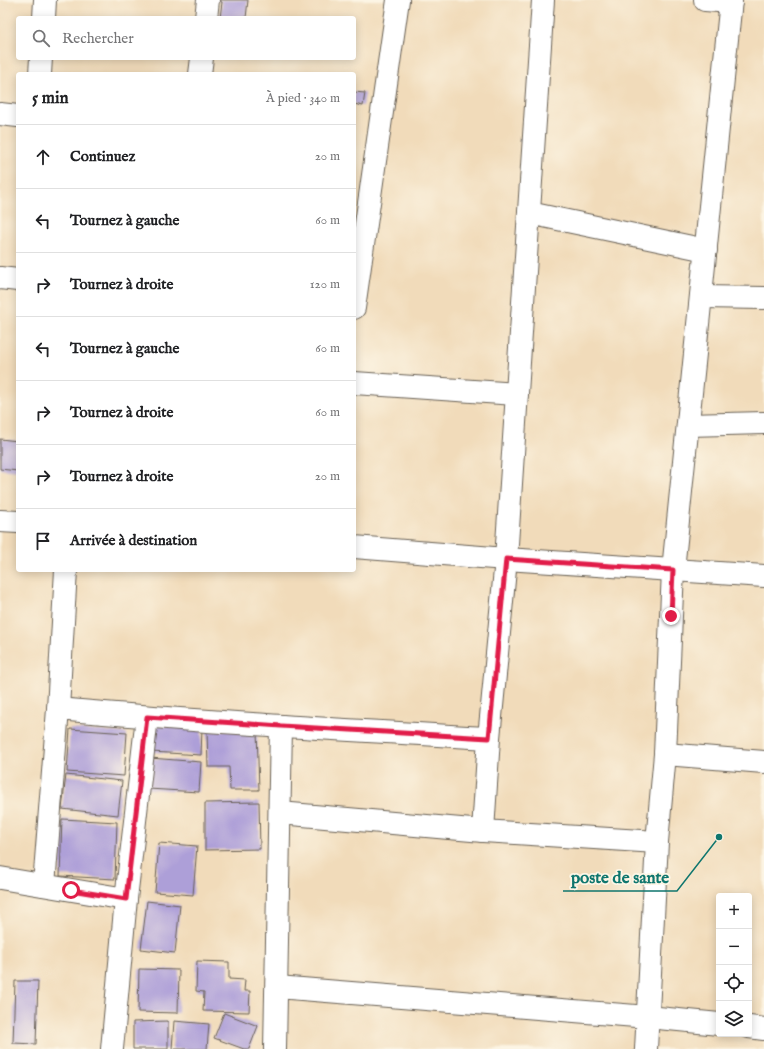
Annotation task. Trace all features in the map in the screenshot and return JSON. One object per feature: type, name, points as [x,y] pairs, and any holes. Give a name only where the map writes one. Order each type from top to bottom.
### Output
[{"type":"street","points":[[44,16],[45,0]]},
{"type":"street","points":[[206,16],[208,0]]},
{"type":"street","points":[[356,294],[398,0]]},
{"type":"street","points":[[483,831],[489,738],[506,559],[543,0]]},
{"type":"street","points":[[646,1049],[657,842],[665,754],[673,570],[731,1],[705,0]]},
{"type":"street","points":[[40,72],[42,60]]},
{"type":"street","points":[[200,72],[202,60]]},
{"type":"street","points":[[0,114],[16,116]]},
{"type":"street","points":[[529,213],[706,250]]},
{"type":"street","points":[[0,278],[16,280]]},
{"type":"street","points":[[701,297],[764,298]]},
{"type":"street","points":[[356,383],[517,394]]},
{"type":"street","points":[[688,425],[764,424]]},
{"type":"street","points":[[0,521],[16,522]]},
{"type":"street","points":[[356,547],[506,559],[764,576]]},
{"type":"street","points":[[44,885],[58,709],[66,572]]},
{"type":"street","points":[[58,709],[147,717],[489,738]]},
{"type":"street","points":[[112,1049],[126,899],[147,717]]},
{"type":"street","points":[[275,1049],[281,726]]},
{"type":"street","points":[[665,754],[764,762]]},
{"type":"street","points":[[280,813],[483,831],[657,842]]},
{"type":"street","points":[[0,878],[126,899]]},
{"type":"street","points":[[277,987],[716,1024]]},
{"type":"street","points":[[752,1027],[764,1029]]},
{"type":"building","points":[[214,0],[248,0],[246,16],[220,16],[222,2]]},
{"type":"building","points":[[356,92],[365,93],[363,106],[356,104]]},
{"type":"building","points":[[0,439],[16,441],[16,471],[0,469]]},
{"type":"building","points":[[153,725],[202,729],[201,755],[151,752]]},
{"type":"building","points":[[70,729],[127,733],[124,776],[67,772]]},
{"type":"building","points":[[257,730],[259,790],[230,790],[229,767],[208,767],[207,731]]},
{"type":"building","points":[[150,758],[201,762],[199,792],[148,789]]},
{"type":"building","points":[[66,775],[122,781],[118,815],[62,809]]},
{"type":"building","points":[[259,802],[260,849],[205,850],[205,803]]},
{"type":"building","points":[[62,819],[117,822],[115,879],[60,876]]},
{"type":"building","points":[[159,843],[197,846],[193,895],[155,892]]},
{"type":"building","points":[[147,901],[180,905],[175,953],[141,949]]},
{"type":"building","points":[[197,961],[229,962],[229,979],[245,980],[244,991],[250,991],[249,1012],[203,1011],[204,992],[196,991]]},
{"type":"building","points":[[139,969],[179,970],[178,1013],[138,1012]]},
{"type":"building","points":[[15,981],[38,981],[36,1044],[13,1043]]},
{"type":"building","points":[[224,1013],[258,1026],[249,1049],[244,1049],[214,1038]]},
{"type":"building","points":[[168,1021],[168,1049],[133,1049],[133,1022]]},
{"type":"building","points":[[174,1021],[209,1024],[207,1049],[172,1049]]},
{"type":"place","name":"poste de sante","points":[[719,837]]},
{"type":"route","points":[[71,890],[126,899],[147,717],[489,738],[506,559],[673,570],[671,616]]}]
